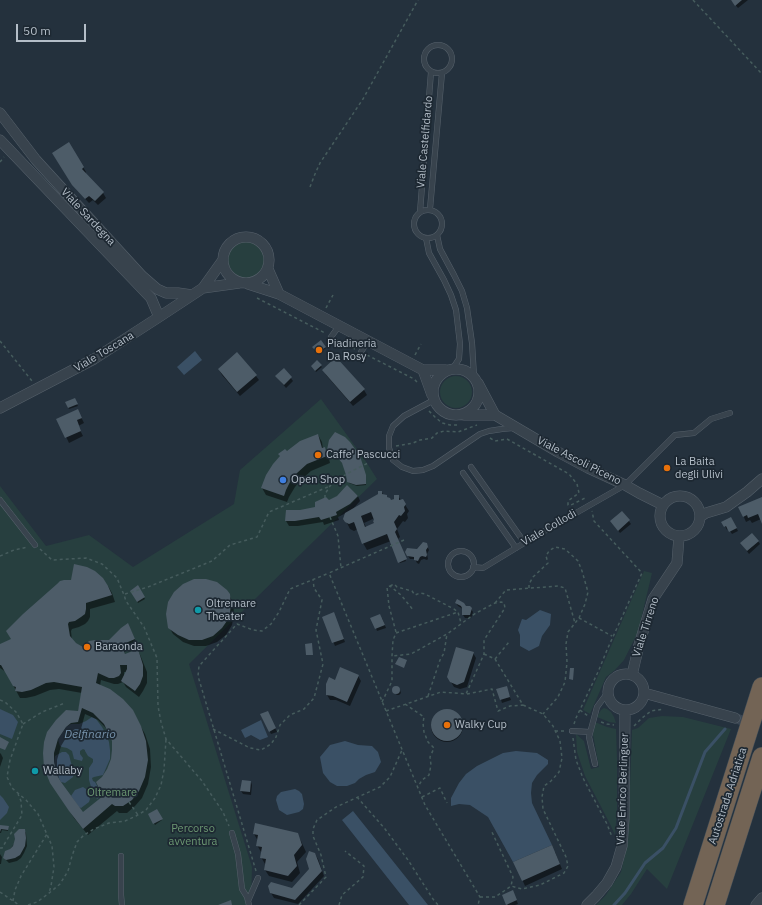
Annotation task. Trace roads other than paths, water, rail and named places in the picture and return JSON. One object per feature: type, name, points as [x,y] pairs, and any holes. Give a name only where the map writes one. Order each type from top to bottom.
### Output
[{"type":"highway","name":"Autostrada Adriatica","points":[[693,905],[762,687]]},
{"type":"highway","name":"Autostrada Adriatica","points":[[715,905],[762,757]]},
{"type":"street","name":"Viale Sardegna","points":[[0,113],[36,160],[152,285],[166,293],[192,295]]},
{"type":"street","name":"Viale Sardegna","points":[[0,140],[151,298],[159,317]]},
{"type":"street","points":[[243,283],[254,282],[265,275],[270,261],[269,253],[265,246],[259,240],[247,236],[235,239],[226,248],[223,260],[224,268],[232,279],[243,283],[279,294],[423,370],[459,368],[464,370],[476,380],[491,415],[459,420],[443,412],[437,406],[429,402]]},
{"type":"street","name":"Viale Toscana","points":[[0,408],[94,359],[203,288],[223,260]]},
{"type":"street","points":[[268,269],[279,294]]},
{"type":"street","name":"Viale Toscana","points":[[203,288],[243,283]]},
{"type":"street","points":[[429,402],[436,380],[440,374],[450,369]]},
{"type":"street","points":[[423,370],[429,402]]},
{"type":"street","points":[[459,420],[471,410],[479,398],[480,390],[476,380]]},
{"type":"street","name":"Viale Ascoli Piceno","points":[[491,415],[518,428],[588,468],[663,505]]},
{"type":"street","points":[[701,516],[726,507],[762,479]]},
{"type":"street","points":[[680,496],[686,496],[692,499],[700,509],[701,516],[697,529],[686,536],[680,537],[673,536],[668,533],[661,523],[660,517],[663,505],[673,497],[680,496]]},
{"type":"street","name":"Viale Tirreno","points":[[632,675],[653,598],[677,563],[680,537]]},
{"type":"street","points":[[620,675],[632,675],[641,682],[644,693],[643,698],[636,707],[631,710],[615,707],[608,697],[611,681],[620,675]]},
{"type":"street","points":[[644,693],[735,718]]},
{"type":"street","name":"Viale Enrico Berlinguer","points":[[587,905],[607,883],[616,867],[622,846],[624,818],[625,710]]},
{"type":"street","points":[[756,905],[762,898]]},
{"type":"lane","points":[[441,45],[446,47],[452,55],[449,68],[442,73],[431,72],[424,63],[425,53],[432,46],[441,45]]},
{"type":"lane","name":"Viale Castelfidardo","points":[[420,212],[431,72]]},
{"type":"lane","name":"Viale Castelfidardo","points":[[430,209],[442,73]]},
{"type":"lane","points":[[430,209],[437,212],[442,218],[443,225],[437,235],[426,238],[420,235],[415,228],[414,220],[416,215],[420,212],[430,209]]},
{"type":"lane","points":[[437,235],[440,249],[454,275],[467,308],[476,380]]},
{"type":"lane","points":[[426,238],[429,253],[449,290],[456,310],[460,344],[459,359],[450,369]]},
{"type":"lane","points":[[331,336],[338,326]]},
{"type":"lane","points":[[361,352],[368,341]]},
{"type":"lane","points":[[429,402],[404,416],[393,426],[389,436],[389,448],[393,460],[402,468],[413,471],[423,470],[433,466],[480,434],[489,431],[518,428]]},
{"type":"lane","name":"Viale Collodi","points":[[474,567],[483,568],[524,542],[625,485],[675,435],[694,434],[711,419],[730,413]]},
{"type":"lane","points":[[471,467],[524,542]]},
{"type":"lane","points":[[463,473],[516,548]]},
{"type":"lane","points":[[0,500],[35,545]]},
{"type":"lane","points":[[463,551],[470,555],[474,567],[465,577],[456,577],[449,571],[449,558],[455,552],[463,551]]},
{"type":"lane","points":[[595,764],[589,736],[597,707],[608,692]]},
{"type":"lane","points":[[572,731],[590,732]]},
{"type":"lane","points":[[232,833],[238,854],[242,889],[248,903]]},
{"type":"lane","points":[[121,856],[120,895],[122,905]]},
{"type":"lane","points":[[248,903],[258,878]]},
{"type":"water","points":[[195,351],[202,360],[184,375],[177,367]]},
{"type":"water","points":[[540,610],[551,614],[550,625],[542,636],[539,646],[529,651],[520,646],[520,635],[518,630],[522,619],[526,620]]},
{"type":"water","points":[[0,709],[13,715],[18,722],[12,739],[0,734]]},
{"type":"water","name":"Delfinario","points":[[92,717],[96,719],[106,734],[110,750],[110,759],[103,775],[92,778],[102,795],[97,799],[89,780],[89,768],[93,762],[93,759],[88,756],[83,749],[80,751],[83,758],[82,761],[74,759],[72,751],[60,746],[58,739],[66,727],[71,724],[79,724]]},
{"type":"water","points":[[261,720],[268,737],[260,740],[251,735],[245,738],[241,730]]},
{"type":"water","points":[[345,741],[358,745],[372,746],[378,752],[381,762],[375,772],[366,775],[355,783],[347,786],[337,786],[330,782],[323,773],[320,757],[330,745]]},
{"type":"water","points":[[516,751],[537,753],[548,760],[548,764],[537,775],[532,783],[531,793],[532,803],[552,845],[513,862],[488,817],[470,805],[459,804],[451,806],[451,798],[466,774],[477,766],[503,753]]},
{"type":"water","points":[[62,752],[66,752],[69,755],[74,774],[73,777],[65,783],[61,782],[57,775],[54,762],[55,756]]},
{"type":"water","points":[[83,787],[86,789],[90,799],[89,802],[81,808],[71,796],[75,790]]},
{"type":"water","points":[[295,789],[302,794],[304,804],[303,809],[299,812],[287,815],[279,810],[276,800],[277,796],[281,792]]},
{"type":"water","points":[[0,795],[9,807],[7,813],[0,820]]},
{"type":"water","points":[[353,811],[428,905],[409,905],[342,820]]},
{"type":"waterway","points":[[614,905],[625,893],[645,863],[663,848],[676,828],[705,752],[725,729]]},
{"type":"tunnel","points":[[735,718],[762,727]]},
{"type":"place","name":"Piadineria Da Rosy","points":[[319,350]]},
{"type":"place","name":"Caffe' Pascucci","points":[[318,455]]},
{"type":"place","name":"La Baita degli Ulivi","points":[[667,468]]},
{"type":"place","name":"Open Shop","points":[[283,480]]},
{"type":"place","name":"Oltremare Theater","points":[[198,610]]},
{"type":"place","name":"Baraonda","points":[[87,647]]},
{"type":"place","name":"Walky Cup","points":[[447,725]]},
{"type":"place","name":"Wallaby","points":[[35,771]]},
{"type":"park label","name":"Oltremare","points":[[112,793]]},
{"type":"park label","name":"Percorso avventura","points":[[193,835]]}]
